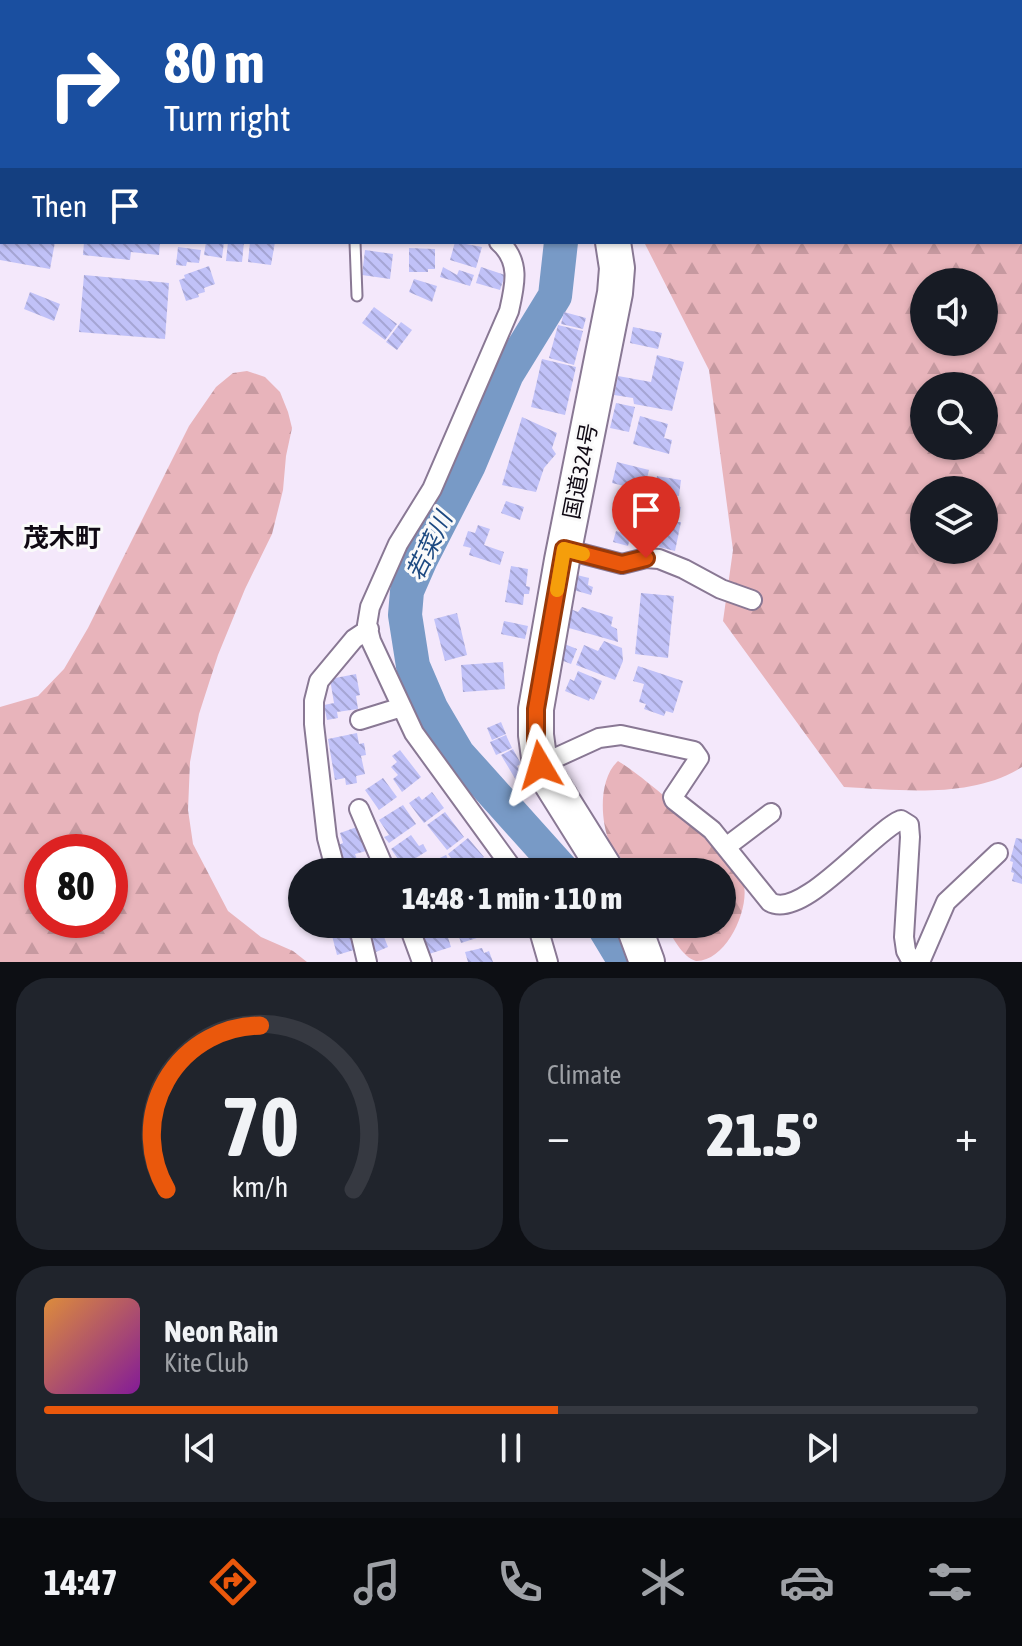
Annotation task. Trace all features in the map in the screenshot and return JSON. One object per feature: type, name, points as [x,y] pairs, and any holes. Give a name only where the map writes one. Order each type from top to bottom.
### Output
[{"type":"highway","name":"国道324号","points":[[598,858],[540,765],[536,749],[536,709],[615,293],[617,268],[613,244]]},
{"type":"highway","points":[[638,938],[647,962]]},
{"type":"street","points":[[500,244],[514,263],[516,280],[509,311],[432,489],[398,544],[376,592],[370,607],[369,629],[414,733],[502,858]]},
{"type":"street","points":[[564,549],[622,564],[646,558],[659,559],[721,589],[752,600]]},
{"type":"street","points":[[332,858],[327,838],[314,701],[319,681],[354,639],[369,629]]},
{"type":"street","points":[[360,720],[402,707]]},
{"type":"street","points":[[540,765],[599,738],[621,735],[694,751],[699,758],[687,773],[674,800],[712,830],[770,902],[777,905],[785,905],[840,872],[889,825],[901,820],[909,825],[904,937],[912,962]]},
{"type":"street","points":[[359,809],[380,858]]},
{"type":"street","points":[[726,847],[771,813]]},
{"type":"street","points":[[920,962],[946,902],[998,853]]},
{"type":"street","points":[[361,938],[367,962]]},
{"type":"street","points":[[413,938],[422,962]]},
{"type":"street","points":[[541,938],[548,962]]},
{"type":"lane","points":[[355,244],[357,296]]},
{"type":"green space","points":[[645,244],[1022,244],[1022,767],[981,784],[958,788],[912,790],[844,787],[723,621],[733,550],[709,370]]},
{"type":"green space","points":[[247,371],[265,377],[280,392],[292,428],[283,490],[272,534],[218,655],[199,714],[190,762],[188,810],[193,844],[228,911],[261,937],[293,951],[307,962],[0,962],[0,707],[38,696],[64,669],[88,628],[189,426],[216,387],[233,373]]},
{"type":"green space","points":[[618,761],[648,783],[686,815],[728,858],[621,858],[611,845],[604,821],[604,788]]},
{"type":"green space","points":[[736,869],[744,889],[741,915],[736,927]]},
{"type":"green space","points":[[673,938],[730,938],[708,959],[696,961]]},
{"type":"building","points":[[0,244],[55,244],[50,269],[0,260]]},
{"type":"building","points":[[84,244],[160,244],[159,255],[131,252],[130,260],[83,255]]},
{"type":"building","points":[[206,244],[224,244],[222,258],[204,255]]},
{"type":"building","points":[[228,244],[244,244],[242,262],[226,261]]},
{"type":"building","points":[[250,244],[275,244],[271,265],[248,262]]},
{"type":"building","points":[[454,244],[482,247],[476,268],[450,260]]},
{"type":"building","points":[[178,247],[201,250],[199,263],[176,265]]},
{"type":"building","points":[[409,248],[435,249],[435,269],[409,272]]},
{"type":"building","points":[[365,250],[393,254],[390,279],[362,275]]},
{"type":"building","points":[[209,266],[215,284],[204,288],[205,292],[198,294],[199,297],[186,301],[179,280],[185,278],[184,275]]},
{"type":"building","points":[[443,267],[457,275],[459,270],[474,275],[470,286],[440,277]]},
{"type":"building","points":[[481,267],[505,275],[500,290],[476,283]]},
{"type":"building","points":[[84,275],[169,283],[165,339],[79,332]]},
{"type":"building","points":[[414,279],[437,286],[432,302],[409,292]]},
{"type":"building","points":[[30,292],[60,304],[54,321],[24,309]]},
{"type":"building","points":[[374,307],[397,324],[385,340],[362,323]]},
{"type":"building","points":[[564,312],[586,318],[583,329],[561,324]]},
{"type":"building","points":[[401,322],[412,330],[397,350],[386,342]]},
{"type":"building","points":[[558,325],[583,331],[574,365],[549,358]]},
{"type":"building","points":[[633,327],[662,333],[658,349],[630,343]]},
{"type":"building","points":[[657,355],[684,362],[672,411],[634,404],[633,398],[614,395],[618,376],[651,382]]},
{"type":"building","points":[[542,359],[576,367],[565,415],[531,407]]},
{"type":"building","points":[[616,403],[635,407],[629,432],[610,428]]},
{"type":"building","points":[[640,416],[668,424],[664,438],[672,440],[669,454],[633,444]]},
{"type":"building","points":[[522,417],[557,433],[552,448],[556,454],[544,468],[536,492],[502,485]]},
{"type":"building","points":[[617,462],[649,470],[644,491],[612,483]]},
{"type":"building","points":[[657,476],[681,480],[679,496],[654,492]]},
{"type":"building","points":[[506,501],[524,507],[520,520],[501,513]]},
{"type":"building","points":[[659,502],[681,507],[675,551],[659,547],[661,532],[653,530]]},
{"type":"building","points":[[478,525],[490,529],[484,545],[504,552],[500,565],[469,555],[471,548],[463,546],[468,531],[475,533]]},
{"type":"building","points":[[616,531],[631,535],[628,546],[613,542]]},
{"type":"building","points":[[511,566],[528,569],[526,586],[530,587],[529,594],[524,594],[523,605],[505,602]]},
{"type":"building","points":[[573,574],[589,578],[588,585],[593,587],[591,595],[570,589]]},
{"type":"building","points":[[641,593],[674,596],[668,658],[635,654]]},
{"type":"building","points":[[582,607],[613,617],[611,626],[617,629],[618,642],[562,626],[568,608],[578,612]]},
{"type":"building","points":[[457,613],[467,655],[445,661],[434,619]]},
{"type":"building","points":[[504,621],[528,626],[525,639],[501,634]]},
{"type":"building","points":[[604,641],[622,648],[623,661],[615,680],[576,665],[584,645],[598,651]]},
{"type":"building","points":[[562,643],[577,649],[571,664],[556,658]]},
{"type":"building","points":[[503,662],[505,689],[463,692],[461,665]]},
{"type":"building","points":[[638,666],[683,681],[673,713],[666,711],[664,716],[644,709],[646,704],[639,702],[644,684],[633,681]]},
{"type":"building","points":[[578,671],[602,681],[594,700],[590,698],[589,701],[565,691]]},
{"type":"building","points":[[356,674],[360,695],[356,696],[358,709],[337,712],[338,718],[327,720],[324,705],[334,703],[330,679]]},
{"type":"building","points":[[501,722],[506,734],[492,740],[487,728]]},
{"type":"building","points":[[357,733],[359,744],[364,743],[366,755],[361,756],[365,774],[356,776],[357,783],[346,785],[345,778],[335,780],[328,739]]},
{"type":"building","points":[[506,735],[512,748],[496,755],[490,742]]},
{"type":"building","points":[[513,749],[521,764],[517,766],[523,777],[516,780],[501,755]]},
{"type":"building","points":[[400,750],[421,777],[402,792],[393,779],[398,775],[391,767],[397,762],[392,756]]},
{"type":"building","points":[[383,778],[397,797],[379,810],[365,790]]},
{"type":"building","points":[[432,792],[444,808],[424,823],[409,803],[419,796],[422,800]]},
{"type":"building","points":[[403,805],[416,824],[389,843],[384,837],[389,835],[379,820]]},
{"type":"building","points":[[445,812],[464,837],[447,850],[427,825]]},
{"type":"building","points":[[357,827],[366,851],[355,854],[356,858],[339,858],[336,846],[343,843],[340,833]]},
{"type":"building","points":[[411,835],[427,851],[416,858],[397,858],[391,849]]},
{"type":"building","points":[[468,838],[484,857],[451,858],[448,854]]},
{"type":"building","points":[[1016,838],[1022,839],[1022,884],[1012,881],[1013,862],[1010,861]]},
{"type":"building","points":[[333,938],[351,938],[354,950],[337,955]]},
{"type":"building","points":[[371,938],[384,938],[388,947],[376,952]]},
{"type":"building","points":[[425,938],[448,938],[451,947],[429,954]]},
{"type":"building","points":[[459,938],[477,938],[461,943]]},
{"type":"building","points":[[482,948],[484,953],[489,951],[493,962],[468,962],[465,952]]},
{"type":"waterway","name":"若菜川","points":[[551,858],[458,754],[431,708],[413,666],[405,615],[407,591],[469,465],[507,374],[555,296],[561,244]]},
{"type":"waterway","name":"若菜川","points":[[610,938],[625,962]]},
{"type":"slow traffic","points":[[557,590],[564,549],[583,554]]},
{"type":"district","name":"茂木町","points":[[62,538]]},
{"type":"route","points":[[540,765],[536,749],[536,709],[564,549],[622,564],[646,558]]}]
